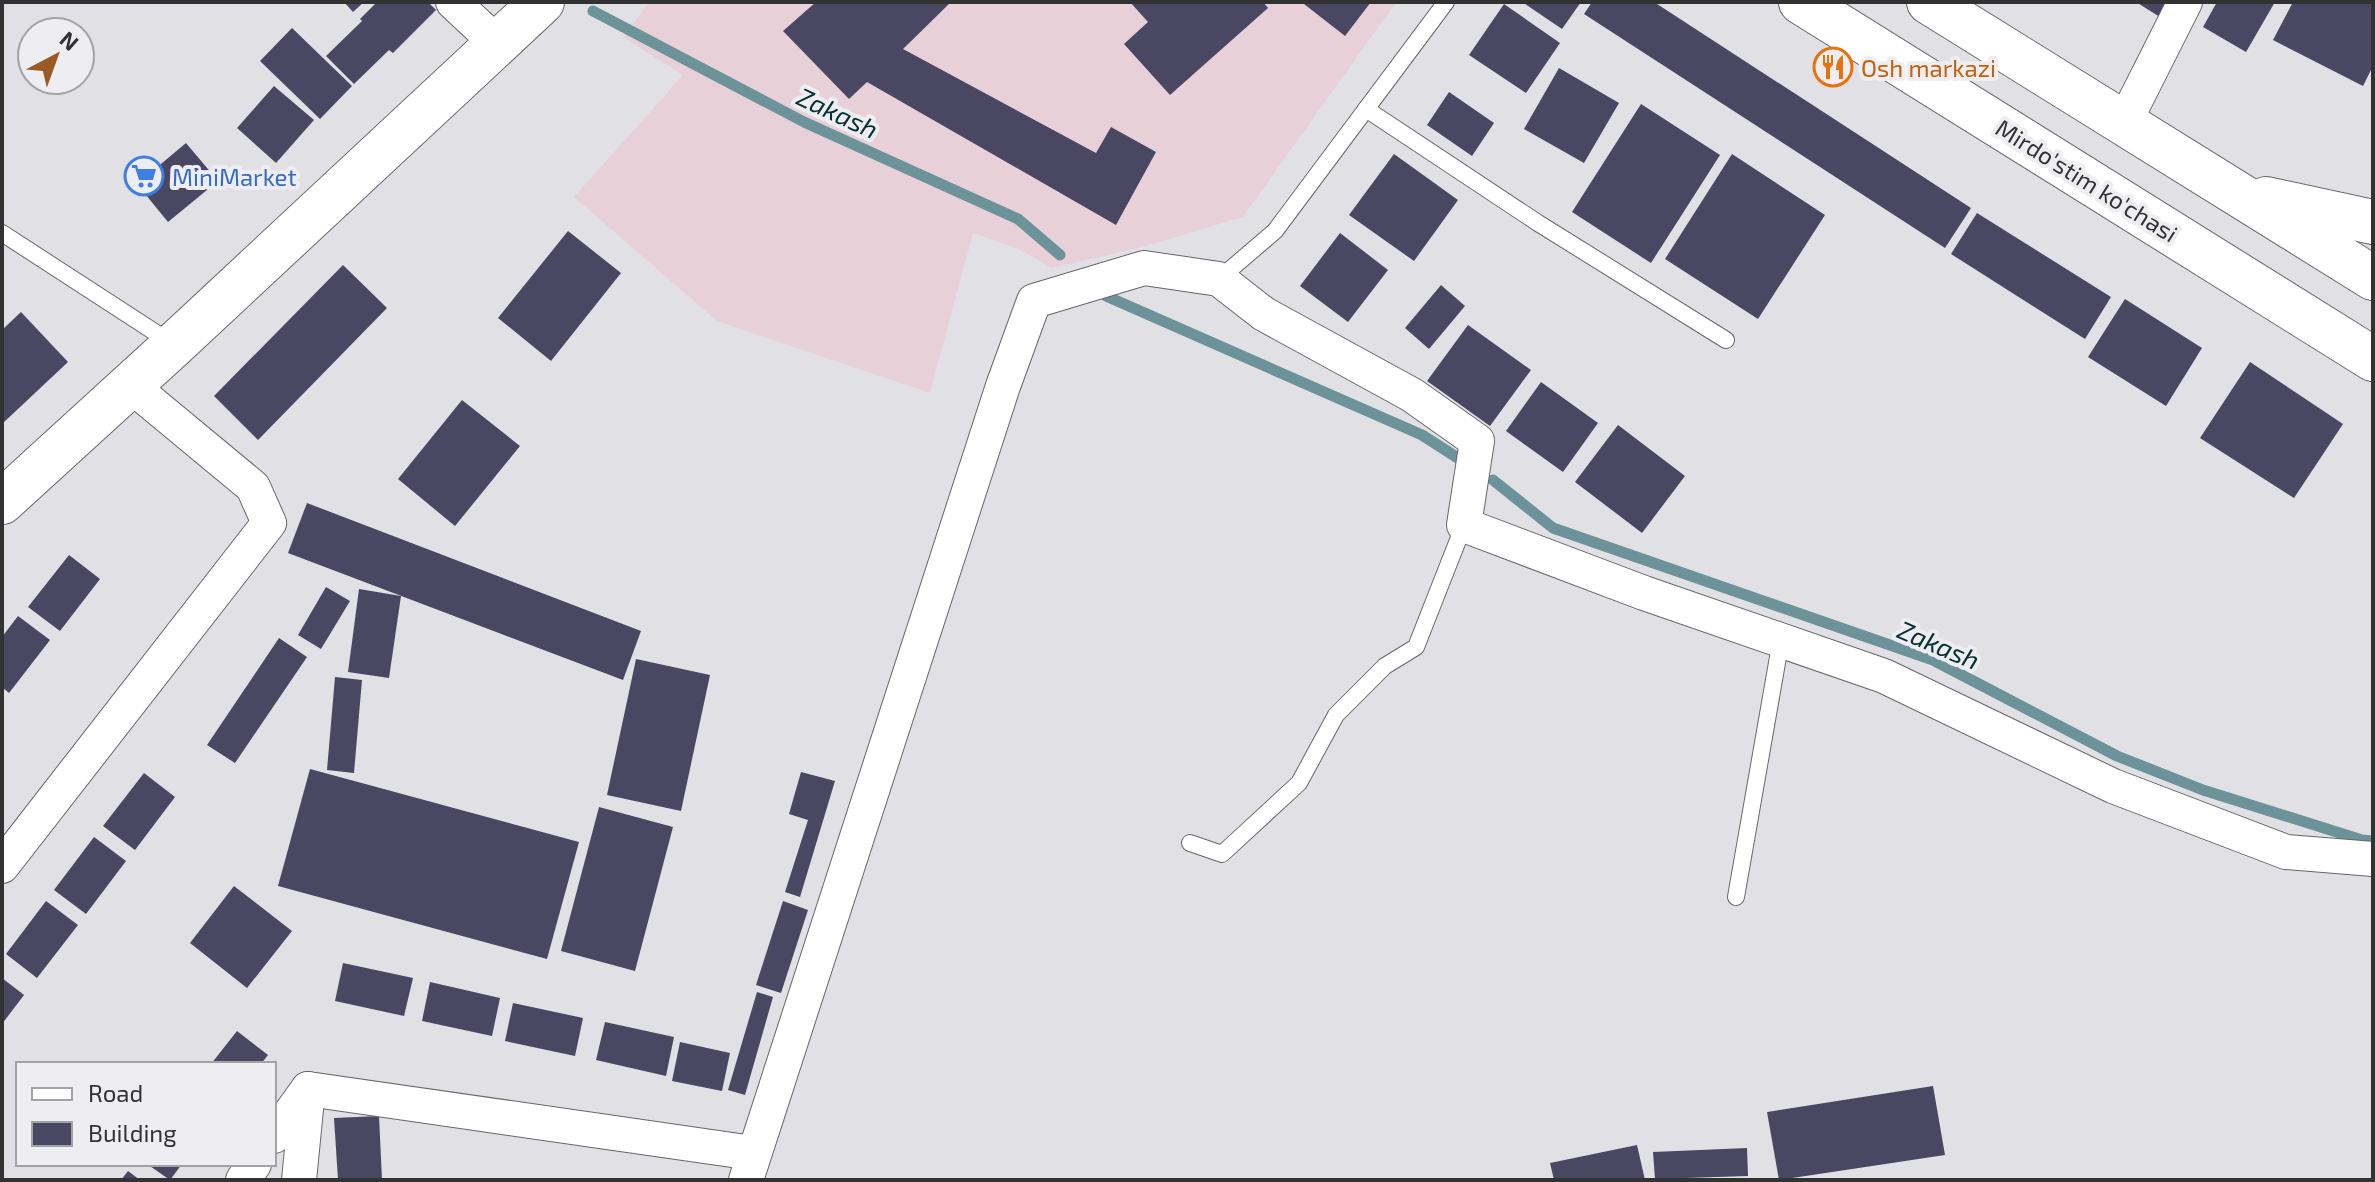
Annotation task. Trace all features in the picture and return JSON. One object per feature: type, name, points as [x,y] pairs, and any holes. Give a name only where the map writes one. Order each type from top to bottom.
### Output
[{"type":"main road","points":[[2,502],[542,2]]},
{"type":"main road","name":"Mirdo'stim ko'chasi","points":[[1801,2],[2373,359]]},
{"type":"main road","points":[[1929,2],[2373,278]]},
{"type":"main road","points":[[2237,193],[2373,222]]},
{"type":"street","points":[[453,2],[498,44]]},
{"type":"street","points":[[2124,123],[2185,2]]},
{"type":"street","points":[[308,1089],[750,1166],[998,401],[1034,301],[1144,268],[1219,279],[1264,314],[1412,395],[1477,441],[1464,525],[1644,593],[1884,676],[2113,786],[2286,852],[2373,859]]},
{"type":"street","points":[[2,866],[269,523],[253,487],[130,385]]},
{"type":"street","points":[[276,1133],[308,1089]]},
{"type":"street","points":[[299,1180],[308,1089]]},
{"type":"lane","points":[[1219,279],[1275,231],[1446,2]]},
{"type":"lane","points":[[1366,109],[1538,223],[1726,340]]},
{"type":"lane","points":[[2,233],[174,345]]},
{"type":"lane","points":[[1190,843],[1222,854],[1299,783],[1336,715],[1385,666],[1416,647],[1464,525]]},
{"type":"lane","points":[[1736,897],[1781,640]]},
{"type":"shaded area","points":[[649,2],[1396,2],[1243,217],[1139,248],[1051,268],[1019,249],[973,233],[930,393],[717,321],[574,197],[683,75],[623,37]]},
{"type":"building","points":[[344,2],[364,2],[353,12]]},
{"type":"building","points":[[377,2],[428,2],[436,10],[393,53],[389,50],[354,84],[326,56]]},
{"type":"building","points":[[816,2],[951,2],[903,49],[1096,153],[1111,127],[1156,152],[1116,225],[867,82],[849,99],[783,31]]},
{"type":"building","points":[[1130,2],[1263,2],[1268,8],[1170,95],[1124,44],[1148,22]]},
{"type":"building","points":[[1371,2],[1345,36],[1304,4]]},
{"type":"building","points":[[1522,2],[1581,2],[1562,29]]},
{"type":"building","points":[[1592,2],[1654,2],[1971,208],[1945,248],[1584,14]]},
{"type":"building","points":[[2136,2],[2185,2],[2171,24]]},
{"type":"building","points":[[2217,2],[2275,2],[2246,52],[2203,27]]},
{"type":"building","points":[[2293,2],[2373,2],[2373,66],[2363,86],[2273,40]]},
{"type":"building","points":[[1504,4],[1560,43],[1526,93],[1469,55]]},
{"type":"building","points":[[292,28],[352,86],[320,119],[260,61]]},
{"type":"building","points":[[1559,68],[1619,103],[1584,163],[1524,129]]},
{"type":"building","points":[[274,86],[314,120],[276,163],[237,128]]},
{"type":"building","points":[[1449,92],[1494,123],[1472,156],[1427,125]]},
{"type":"building","points":[[1641,104],[1720,155],[1651,263],[1572,212]]},
{"type":"building","points":[[186,143],[218,181],[168,222],[137,184]]},
{"type":"building","points":[[1394,154],[1458,200],[1414,261],[1349,215]]},
{"type":"building","points":[[1732,154],[1825,215],[1758,319],[1665,259]]},
{"type":"building","points":[[1977,213],[2111,297],[2085,339],[1951,254]]},
{"type":"building","points":[[568,231],[621,273],[551,361],[498,318]]},
{"type":"building","points":[[1340,233],[1388,270],[1348,322],[1300,286]]},
{"type":"building","points":[[343,265],[387,308],[258,440],[214,396]]},
{"type":"building","points":[[1441,285],[1465,306],[1429,349],[1405,328]]},
{"type":"building","points":[[2125,299],[2202,348],[2166,406],[2088,357]]},
{"type":"building","points":[[21,312],[68,362],[2,424],[2,330]]},
{"type":"building","points":[[1468,325],[1531,370],[1490,426],[1427,381]]},
{"type":"building","points":[[2250,362],[2343,424],[2294,498],[2200,438]]},
{"type":"building","points":[[1541,382],[1598,423],[1563,472],[1506,431]]},
{"type":"building","points":[[462,400],[520,446],[455,526],[398,479]]},
{"type":"building","points":[[1618,425],[1685,476],[1642,533],[1575,482]]},
{"type":"building","points":[[307,503],[641,631],[623,680],[288,553]]},
{"type":"building","points":[[69,555],[100,579],[60,631],[28,607]]},
{"type":"building","points":[[326,587],[350,601],[321,649],[298,635]]},
{"type":"building","points":[[359,589],[401,596],[389,678],[348,672]]},
{"type":"building","points":[[18,616],[50,640],[9,693],[2,687],[2,637]]},
{"type":"building","points":[[279,638],[307,657],[235,763],[207,745]]},
{"type":"building","points":[[636,659],[710,675],[681,811],[607,795]]},
{"type":"building","points":[[335,677],[362,680],[354,773],[327,770]]},
{"type":"building","points":[[310,769],[579,842],[547,959],[278,886]]},
{"type":"building","points":[[801,772],[835,781],[800,897],[785,892],[808,820],[789,814]]},
{"type":"building","points":[[144,773],[175,797],[135,850],[103,826]]},
{"type":"building","points":[[599,807],[673,827],[635,971],[561,951]]},
{"type":"building","points":[[94,837],[126,861],[86,914],[54,890]]},
{"type":"building","points":[[234,886],[292,931],[247,988],[190,943]]},
{"type":"building","points":[[46,901],[78,925],[37,978],[6,954]]},
{"type":"building","points":[[783,901],[808,910],[781,993],[756,985]]},
{"type":"building","points":[[343,963],[413,978],[404,1016],[335,1001]]},
{"type":"building","points":[[2,978],[24,995],[2,1024]]},
{"type":"building","points":[[430,982],[500,998],[492,1036],[422,1021]]},
{"type":"building","points":[[757,992],[773,997],[745,1095],[728,1090]]},
{"type":"building","points":[[513,1003],[583,1018],[575,1056],[505,1041]]},
{"type":"building","points":[[605,1022],[674,1037],[666,1076],[596,1060]]},
{"type":"building","points":[[237,1031],[268,1055],[263,1062],[213,1062]]},
{"type":"building","points":[[680,1042],[730,1053],[722,1091],[672,1081]]},
{"type":"building","points":[[1933,1086],[1945,1155],[1779,1180],[1767,1112]]},
{"type":"building","points":[[379,1116],[382,1180],[338,1180],[334,1118]]},
{"type":"building","points":[[1637,1145],[1645,1180],[1554,1180],[1550,1163]]},
{"type":"building","points":[[1747,1148],[1748,1176],[1655,1179],[1653,1152]]},
{"type":"building","points":[[150,1166],[180,1166],[170,1180]]},
{"type":"building","points":[[128,1171],[140,1180],[121,1180]]},
{"type":"waterway","name":"Zakash","points":[[593,11],[804,122],[1018,219],[1060,255]]},
{"type":"waterway","name":"Zakash","points":[[1106,296],[1422,435],[1461,460]]},
{"type":"waterway","name":"Zakash","points":[[1493,480],[1553,528],[1933,660],[2117,756],[2203,790],[2373,841]]},
{"type":"place","name":"Osh markazi","points":[[1833,67]]},
{"type":"place","name":"MiniMarket","points":[[144,176]]}]
